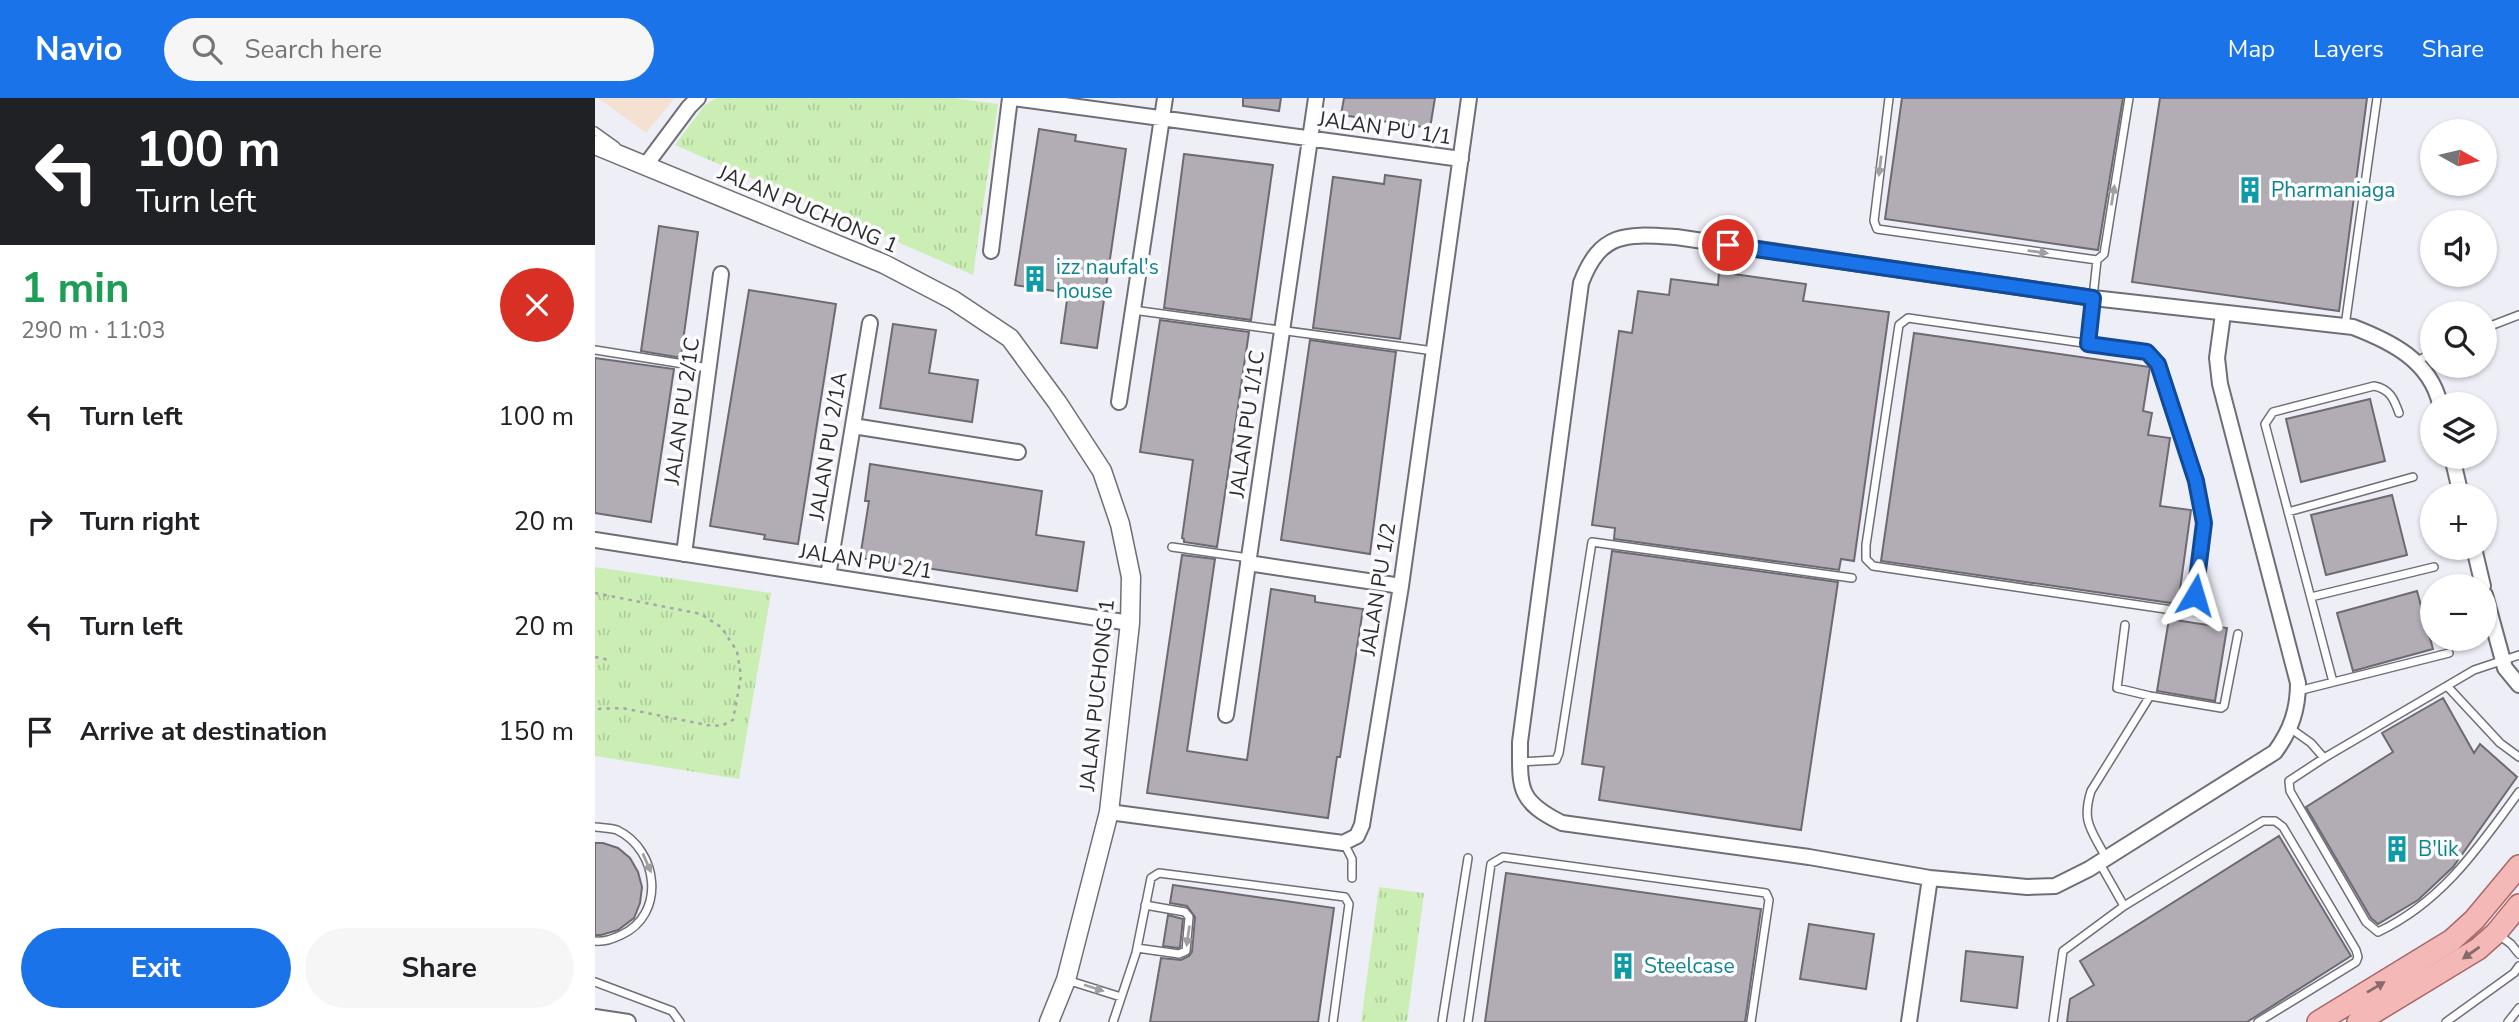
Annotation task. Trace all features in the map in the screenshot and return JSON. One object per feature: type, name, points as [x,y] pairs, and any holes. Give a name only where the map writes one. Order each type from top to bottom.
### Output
[{"type":"main road","points":[[2318,1022],[2452,940],[2474,920],[2519,866]]},
{"type":"main road","points":[[2358,1022],[2461,960],[2496,933],[2519,905]]},
{"type":"street","points":[[645,166],[698,98]]},
{"type":"street","points":[[991,251],[1012,98]]},
{"type":"street","name":"JALAN PU 1/1","points":[[1012,98],[1461,159]]},
{"type":"street","points":[[1119,402],[1165,98]]},
{"type":"street","name":"JALAN PU 1/1C","points":[[1226,715],[1316,98]]},
{"type":"street","name":"JALAN PU 1/2","points":[[1343,843],[1357,836],[1362,825],[1401,586],[1469,98]]},
{"type":"street","name":"JALAN PUCHONG 1","points":[[595,145],[884,264],[953,300],[1010,338],[1057,402],[1102,471],[1120,524],[1131,577],[1130,623],[1109,812],[1053,1021]]},
{"type":"street","points":[[2223,314],[2217,358],[2220,384],[2289,643],[2298,691],[2297,708],[2290,728],[2275,752],[2102,860],[2055,886],[2027,887],[1930,878],[1809,857],[1562,823],[1541,812],[1525,796],[1520,778],[1520,742],[1581,283],[1587,268],[1602,246],[1620,238],[1641,235],[1675,237],[2093,298],[2353,327],[2377,336],[2401,350],[2428,375],[2435,392]]},
{"type":"street","name":"JALAN PU 2/1C","points":[[684,554],[721,274]]},
{"type":"street","name":"JALAN PU 2/1A","points":[[828,576],[870,323]]},
{"type":"street","points":[[853,426],[1018,452]]},
{"type":"street","name":"JALAN PU 2/1","points":[[595,540],[1130,623]]},
{"type":"street","points":[[1248,560],[1401,586]]},
{"type":"street","points":[[2497,641],[2505,668],[2519,685]]},
{"type":"street","points":[[1109,812],[1343,843]]},
{"type":"street","points":[[1909,1022],[1930,878]]},
{"type":"street","points":[[595,1017],[628,1022]]},
{"type":"lane","points":[[1889,98],[1874,221],[1877,229],[2097,260]]},
{"type":"lane","points":[[2088,344],[2097,260],[2104,254],[2129,98]]},
{"type":"lane","points":[[2344,326],[2377,98]]},
{"type":"lane","points":[[595,131],[645,166]]},
{"type":"lane","points":[[1133,310],[1434,351]]},
{"type":"lane","points":[[2497,323],[2519,315]]},
{"type":"lane","points":[[1908,318],[2088,344],[2147,352],[2158,364],[2196,481],[2204,523],[2195,595],[2190,604],[2179,611],[1873,566],[1866,559],[1866,544],[1899,325],[1908,318]]},
{"type":"lane","points":[[595,351],[709,368]]},
{"type":"lane","points":[[2416,362],[2420,360]]},
{"type":"lane","points":[[2333,682],[2265,424],[2273,412],[2374,386],[2393,395],[2399,413]]},
{"type":"lane","points":[[2288,512],[2413,477]]},
{"type":"lane","points":[[1520,762],[1556,760],[1559,753],[1592,542],[1851,578]]},
{"type":"lane","points":[[1172,547],[1248,560]]},
{"type":"lane","points":[[2311,597],[2434,567]]},
{"type":"lane","points":[[2125,625],[2116,687],[2150,696],[2221,708],[2224,706],[2238,634]]},
{"type":"lane","points":[[2298,691],[2449,653]]},
{"type":"lane","points":[[2519,655],[2474,670],[2289,781],[2290,791],[2366,922],[2378,932],[2395,925],[2435,896],[2465,865],[2519,792]]},
{"type":"lane","points":[[2447,686],[2500,743],[2519,757]]},
{"type":"lane","points":[[2125,906],[2102,860],[2085,809],[2091,791],[2150,696]]},
{"type":"lane","points":[[2290,728],[2311,743],[2324,758]]},
{"type":"lane","points":[[2053,1022],[2063,951],[2125,906],[2263,821],[2275,821],[2283,827],[2358,957],[2356,962],[2258,1022]]},
{"type":"lane","points":[[595,827],[615,829],[640,847],[652,875],[650,905],[632,930],[605,942],[595,942]]},
{"type":"lane","points":[[1343,843],[1352,859],[1352,878]]},
{"type":"lane","points":[[1468,1022],[1491,864],[1503,857],[1766,893],[1769,900],[1751,1022]]},
{"type":"lane","points":[[1442,1022],[1468,858]]},
{"type":"lane","points":[[1113,1022],[1136,948],[1151,878],[1159,873],[1345,897],[1349,904],[1333,1022]]},
{"type":"lane","points":[[1136,948],[1178,954],[1186,951],[1189,917],[1185,912],[1145,905]]},
{"type":"lane","points":[[2496,933],[2519,954]]},
{"type":"lane","points":[[2447,1022],[2514,974],[2519,966]]},
{"type":"lane","points":[[1066,980],[1121,997]]},
{"type":"lane","points":[[595,982],[673,1012],[680,1022]]},
{"type":"lane","points":[[2508,1022],[2519,1008]]},
{"type":"path","points":[[595,593],[701,614],[721,627],[737,651],[741,676],[733,720],[721,726],[622,708],[595,709]]},
{"type":"path","points":[[595,657],[609,660]]},
{"type":"shaded area","points":[[598,98],[675,98],[646,133]]},
{"type":"green space","points":[[716,98],[954,98],[998,104],[973,275],[675,145],[704,106]]},
{"type":"green space","points":[[595,567],[771,593],[739,779],[595,756]]},
{"type":"green space","points":[[1379,887],[1424,893],[1407,1022],[1361,1022]]},
{"type":"building","points":[[1243,98],[1281,98],[1279,111],[1243,106]]},
{"type":"building","points":[[1344,98],[1435,98],[1430,128],[1341,115]]},
{"type":"building","points":[[1902,98],[2123,98],[2098,250],[1885,219]]},
{"type":"building","name":"Pharmaniaga","points":[[2160,98],[2367,98],[2339,311],[2132,282]]},
{"type":"building","points":[[1039,129],[1076,135],[1075,141],[1126,149],[1097,348],[1061,343],[1068,293],[1015,285]]},
{"type":"building","points":[[1184,154],[1273,165],[1251,320],[1164,308]]},
{"type":"building","points":[[1385,175],[1421,180],[1400,339],[1313,328],[1333,177],[1384,184]]},
{"type":"building","points":[[659,226],[698,232],[681,356],[676,357],[641,351]]},
{"type":"building","points":[[1719,272],[1806,284],[1803,301],[1889,312],[1854,561],[1841,559],[1839,570],[1614,539],[1615,528],[1592,525],[1619,331],[1632,333],[1638,291],[1669,295],[1671,279],[1718,285]]},
{"type":"building","points":[[749,290],[836,304],[798,544],[764,539],[765,535],[710,526]]},
{"type":"building","points":[[1160,320],[1249,332],[1217,547],[1184,542],[1182,538],[1193,460],[1140,452]]},
{"type":"building","points":[[893,324],[936,330],[929,373],[978,380],[972,422],[880,408]]},
{"type":"building","points":[[1914,333],[2150,367],[2143,411],[2152,413],[2148,435],[2170,438],[2160,506],[2191,510],[2178,604],[1881,561]]},
{"type":"building","points":[[1310,340],[1396,352],[1370,554],[1281,540]]},
{"type":"building","points":[[595,358],[674,369],[651,522],[595,513]]},
{"type":"building","points":[[2370,399],[2385,461],[2301,482],[2286,419]]},
{"type":"building","points":[[870,464],[1042,491],[1036,535],[1084,542],[1077,591],[860,558],[869,501],[865,501]]},
{"type":"building","points":[[2392,495],[2407,555],[2326,575],[2311,515]]},
{"type":"building","points":[[1612,551],[1838,582],[1801,830],[1599,800],[1604,767],[1582,764]]},
{"type":"building","points":[[1182,555],[1215,559],[1187,751],[1247,760],[1271,589],[1315,596],[1315,602],[1363,609],[1328,818],[1147,793]]},
{"type":"building","points":[[2417,591],[2420,602],[2420,651],[2426,651],[2353,671],[2337,613]]},
{"type":"building","points":[[2169,619],[2227,628],[2215,701],[2157,691]]},
{"type":"building","name":"B'lik","points":[[2443,698],[2474,753],[2480,744],[2517,777],[2453,867],[2418,900],[2378,924],[2371,918],[2306,807],[2393,752],[2382,733]]},
{"type":"building","points":[[2279,836],[2351,956],[2247,1022],[2067,1022],[2070,999],[2094,985],[2080,961]]},
{"type":"building","points":[[595,843],[618,848],[630,858],[642,887],[634,918],[618,930],[601,935],[595,935]]},
{"type":"building","name":"Steelcase","points":[[1506,873],[1761,909],[1745,1022],[1485,1022]]},
{"type":"building","points":[[1173,885],[1334,908],[1318,1022],[1150,1022],[1161,958],[1181,960],[1192,952],[1195,917],[1187,906],[1170,903]]},
{"type":"building","points":[[1168,915],[1183,919],[1178,948],[1163,946]]},
{"type":"building","points":[[1809,924],[1874,934],[1866,989],[1800,979]]},
{"type":"building","points":[[1966,951],[2023,957],[2017,1008],[1961,1001]]},
{"type":"place","name":"Pharmaniaga","points":[[2250,190]]},
{"type":"place","name":"izz naufal's house","points":[[1035,279]]},
{"type":"place","name":"B'lik","points":[[2397,849]]},
{"type":"place","name":"Steelcase","points":[[1623,966]]},
{"type":"route","points":[[1728,245],[2093,298],[2088,344],[2147,352],[2158,364],[2172,404],[2196,481],[2204,523],[2195,595]]}]
